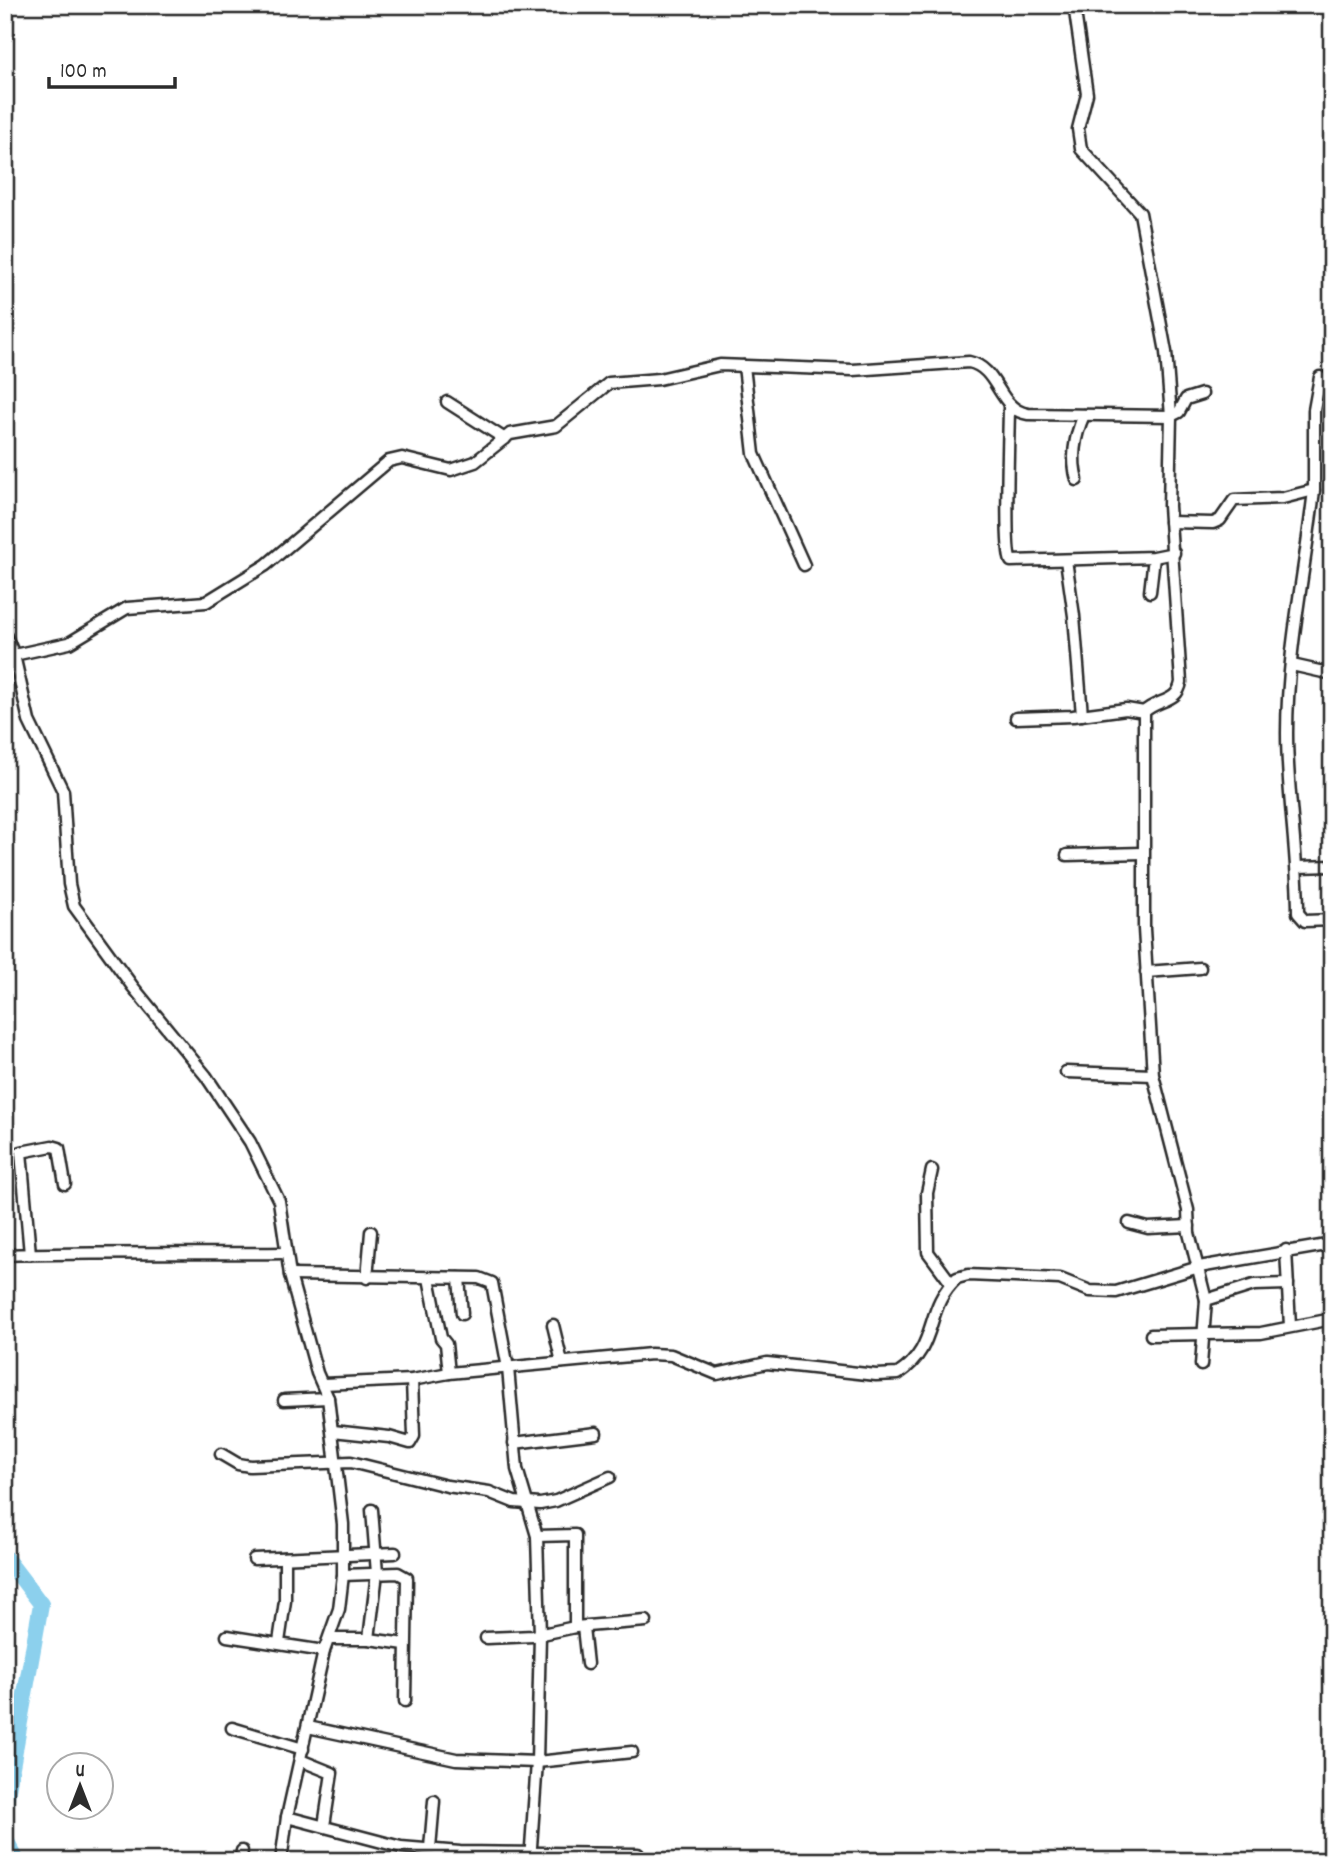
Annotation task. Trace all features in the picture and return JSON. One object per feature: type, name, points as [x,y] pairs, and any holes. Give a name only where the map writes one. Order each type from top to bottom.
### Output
[{"type":"street","points":[[1016,718],[1082,715],[1126,709],[1144,712],[1180,691],[1174,553],[1170,522],[1171,416],[1166,352],[1140,213],[1081,149],[1078,129],[1087,94],[1074,5]]},
{"type":"street","points":[[14,655],[69,643],[127,608],[206,602],[266,565],[389,461],[402,458],[451,470],[475,462],[517,432],[556,426],[609,383],[659,379],[714,366],[853,370],[969,362],[982,367],[1009,406],[1008,557],[1014,562],[1154,557],[1174,553]]},
{"type":"street","points":[[744,366],[754,454],[804,565]]},
{"type":"street","points":[[1320,377],[1314,410],[1314,490],[1292,665],[1287,734],[1300,918],[1332,920]]},
{"type":"street","points":[[1009,406],[1028,414],[1171,416],[1179,412],[1186,399],[1202,394]]},
{"type":"street","points":[[447,402],[505,439]]},
{"type":"street","points":[[1077,480],[1074,453],[1084,415]]},
{"type":"street","points":[[1170,522],[1213,523],[1220,520],[1234,500],[1283,498],[1314,490]]},
{"type":"street","points":[[1150,592],[1154,557]]},
{"type":"street","points":[[1066,560],[1074,616],[1082,715]]},
{"type":"street","points":[[5,634],[14,655],[29,721],[63,791],[69,884],[74,906],[238,1121],[279,1201],[290,1275],[317,1373],[328,1398],[337,1460],[345,1555],[339,1609],[324,1651],[287,1817],[281,1861]]},
{"type":"street","points":[[1292,665],[1332,674]]},
{"type":"street","points":[[1144,712],[1142,853],[1153,1074],[1206,1300],[1201,1365]]},
{"type":"street","points":[[1067,855],[1142,853]]},
{"type":"street","points":[[1298,867],[1332,866]]},
{"type":"street","points":[[1146,972],[1200,968]]},
{"type":"street","points":[[1066,1072],[1153,1074]]},
{"type":"street","points":[[30,1254],[21,1152],[52,1146],[59,1148],[65,1184]]},
{"type":"street","points":[[932,1170],[927,1193],[928,1252],[951,1283]]},
{"type":"street","points":[[1129,1223],[1148,1228],[1189,1226]]},
{"type":"street","points":[[367,1278],[371,1233]]},
{"type":"street","points":[[323,1384],[412,1380],[449,1373],[651,1354],[671,1355],[717,1374],[768,1363],[876,1375],[898,1374],[922,1353],[937,1303],[951,1283],[968,1275],[1052,1278],[1101,1293],[1130,1289],[1199,1267],[1332,1244]]},
{"type":"street","points":[[1286,1251],[1290,1326]]},
{"type":"street","points":[[5,1255],[286,1253]]},
{"type":"street","points":[[290,1275],[479,1278],[492,1283],[508,1368],[514,1443],[526,1503],[537,1536],[540,1635],[537,1762],[531,1857]]},
{"type":"street","points":[[429,1278],[441,1338],[447,1348],[449,1373]]},
{"type":"street","points":[[459,1278],[462,1314]]},
{"type":"street","points":[[1206,1300],[1254,1285],[1288,1284]]},
{"type":"street","points":[[1151,1335],[1261,1333],[1332,1319]]},
{"type":"street","points":[[553,1325],[562,1363]]},
{"type":"street","points":[[333,1431],[389,1437],[410,1443],[414,1436],[412,1380]]},
{"type":"street","points":[[284,1400],[328,1398]]},
{"type":"street","points":[[514,1443],[596,1433]]},
{"type":"street","points":[[221,1454],[238,1464],[250,1466],[337,1460],[447,1486],[489,1492],[526,1503],[555,1501],[610,1477]]},
{"type":"street","points":[[369,1639],[377,1573],[372,1510]]},
{"type":"street","points":[[537,1536],[575,1535],[579,1627],[587,1664]]},
{"type":"street","points":[[254,1559],[395,1553]]},
{"type":"street","points":[[279,1642],[285,1601],[285,1558]]},
{"type":"street","points":[[343,1574],[398,1573],[407,1578],[405,1701]]},
{"type":"street","points":[[486,1637],[540,1635],[579,1627],[646,1621]]},
{"type":"street","points":[[227,1636],[324,1651]]},
{"type":"street","points":[[330,1639],[369,1639],[405,1644]]},
{"type":"street","points":[[308,1727],[456,1759],[537,1762],[632,1752]]},
{"type":"street","points":[[232,1728],[301,1755],[332,1773],[324,1826]]},
{"type":"street","points":[[430,1848],[434,1801]]},
{"type":"street","points":[[287,1817],[383,1844],[460,1853],[531,1857],[638,1854]]},
{"type":"waterway","points":[[5,1557],[41,1604],[5,1806]]},
{"type":"waterway","points":[[5,1838],[17,1861]]}]
